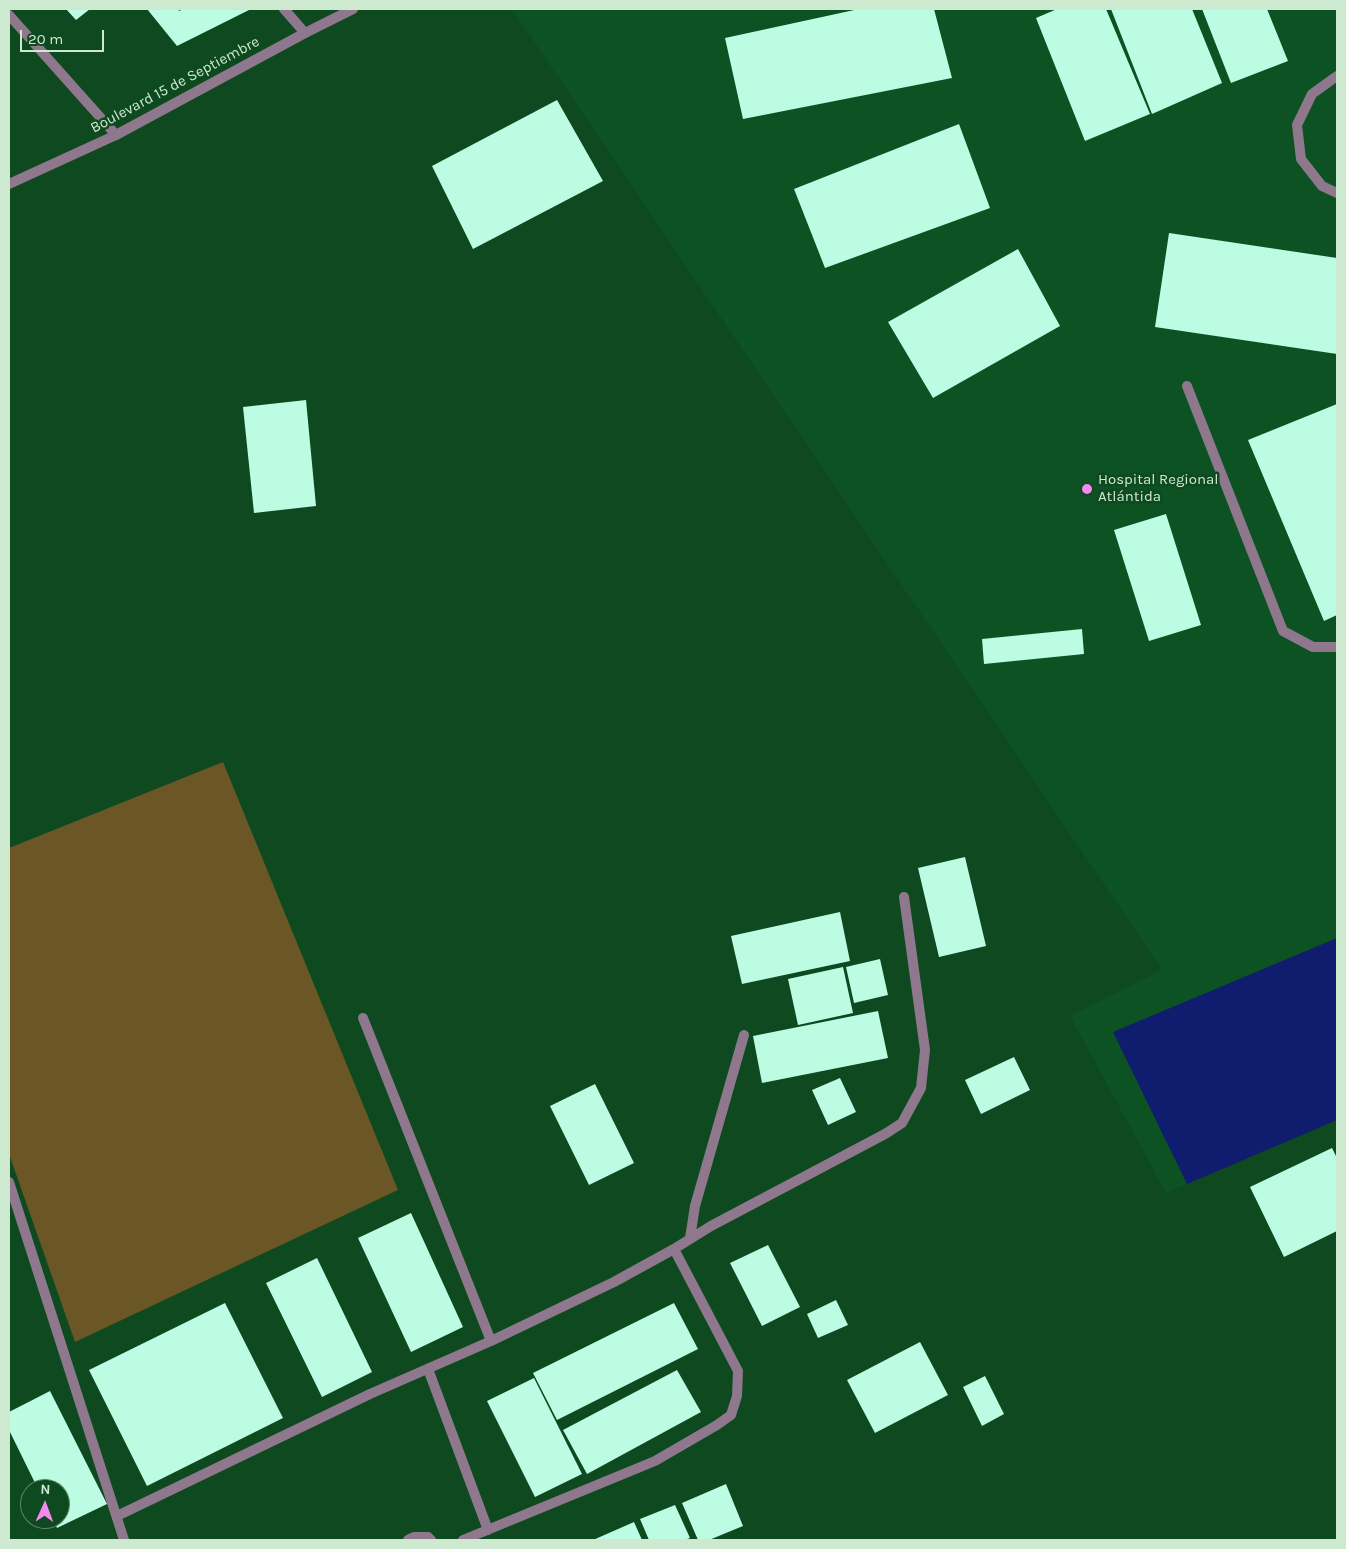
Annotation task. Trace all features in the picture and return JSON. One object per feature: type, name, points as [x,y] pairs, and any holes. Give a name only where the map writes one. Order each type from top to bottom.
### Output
[{"type":"street","points":[[284,9],[305,33]]},
{"type":"street","name":"Boulevard 15 de Septiembre","points":[[9,184],[116,135],[353,9]]},
{"type":"street","points":[[9,15],[116,135]]},
{"type":"street","points":[[1337,76],[1312,94],[1297,125],[1301,159],[1322,186],[1337,193]]},
{"type":"street","points":[[1187,386],[1283,631],[1313,648],[1337,647]]},
{"type":"street","points":[[117,1516],[361,1398],[491,1341],[614,1282],[711,1226],[885,1134],[902,1123],[921,1088],[925,1050],[904,897]]},
{"type":"street","points":[[363,1018],[491,1341]]},
{"type":"street","points":[[690,1238],[695,1206],[744,1035]]},
{"type":"street","points":[[9,1182],[124,1540]]},
{"type":"street","points":[[463,1540],[655,1462],[717,1425],[731,1414],[737,1396],[738,1371],[674,1249]]},
{"type":"street","points":[[428,1369],[488,1530]]},
{"type":"street","points":[[408,1540],[414,1537],[428,1537],[431,1540]]},
{"type":"shaded area","name":"Hospital Regional Atlántida","points":[[512,9],[1337,9],[1337,1120],[1166,1193],[1070,1016],[1162,970]]},
{"type":"shaded area","points":[[223,762],[398,1190],[75,1342],[9,1154],[9,848]]},
{"type":"shaded area","points":[[1337,938],[1337,1120],[1187,1184],[1113,1032]]},
{"type":"building","points":[[66,9],[90,9],[76,20]]},
{"type":"building","points":[[147,9],[178,9],[179,11],[183,9],[251,9],[177,46]]},
{"type":"building","points":[[859,9],[934,9],[952,78],[743,119],[725,38]]},
{"type":"building","points":[[1057,9],[1106,9],[1150,114],[1085,141],[1036,18]]},
{"type":"building","points":[[1111,9],[1192,9],[1222,83],[1152,114]]},
{"type":"building","points":[[1202,9],[1267,9],[1288,61],[1231,83]]},
{"type":"building","points":[[557,100],[603,181],[473,249],[432,166]]},
{"type":"building","points":[[959,124],[990,208],[825,268],[794,189]]},
{"type":"building","points":[[1169,233],[1337,258],[1337,354],[1155,327]]},
{"type":"building","points":[[1018,249],[1060,326],[933,398],[888,322]]},
{"type":"building","points":[[306,400],[316,506],[254,513],[243,407]]},
{"type":"building","points":[[1337,404],[1337,615],[1324,621],[1248,440]]},
{"type":"building","points":[[1166,514],[1201,625],[1149,641],[1114,530]]},
{"type":"building","points":[[1082,629],[1084,654],[984,664],[982,639]]},
{"type":"building","points":[[965,857],[986,946],[939,957],[918,868]]},
{"type":"building","points":[[840,912],[850,961],[742,984],[731,936]]},
{"type":"building","points":[[880,959],[888,995],[854,1003],[846,967]]},
{"type":"building","points":[[843,967],[853,1013],[798,1025],[788,979]]},
{"type":"building","points":[[878,1011],[888,1058],[762,1083],[753,1036]]},
{"type":"building","points":[[1014,1057],[1030,1090],[981,1114],[965,1080]]},
{"type":"building","points":[[840,1078],[856,1112],[828,1125],[812,1090]]},
{"type":"building","points":[[595,1084],[634,1163],[589,1185],[550,1106]]},
{"type":"building","points":[[1332,1148],[1337,1158],[1337,1231],[1284,1257],[1250,1187]]},
{"type":"building","points":[[411,1213],[463,1327],[411,1352],[358,1238]]},
{"type":"building","points":[[768,1245],[800,1307],[762,1326],[730,1263]]},
{"type":"building","points":[[317,1258],[372,1372],[322,1397],[266,1283]]},
{"type":"building","points":[[836,1300],[848,1325],[818,1338],[807,1314]]},
{"type":"building","points":[[225,1303],[283,1418],[147,1486],[89,1370]]},
{"type":"building","points":[[674,1303],[698,1349],[557,1420],[533,1373]]},
{"type":"building","points":[[920,1342],[948,1395],[875,1433],[847,1380]]},
{"type":"building","points":[[677,1370],[701,1412],[587,1474],[563,1430]]},
{"type":"building","points":[[985,1376],[1004,1414],[982,1426],[963,1387]]},
{"type":"building","points":[[534,1378],[582,1474],[535,1497],[487,1401]]},
{"type":"building","points":[[50,1391],[107,1504],[70,1522],[70,1479],[33,1479],[9,1430],[9,1412]]},
{"type":"building","points":[[726,1484],[743,1526],[709,1540],[698,1540],[682,1503]]},
{"type":"building","points":[[675,1505],[690,1538],[684,1540],[649,1540],[640,1519]]},
{"type":"building","points":[[634,1522],[642,1540],[593,1540]]},
{"type":"place","name":"Hospital Regional Atlántida","points":[[1087,489]]}]
